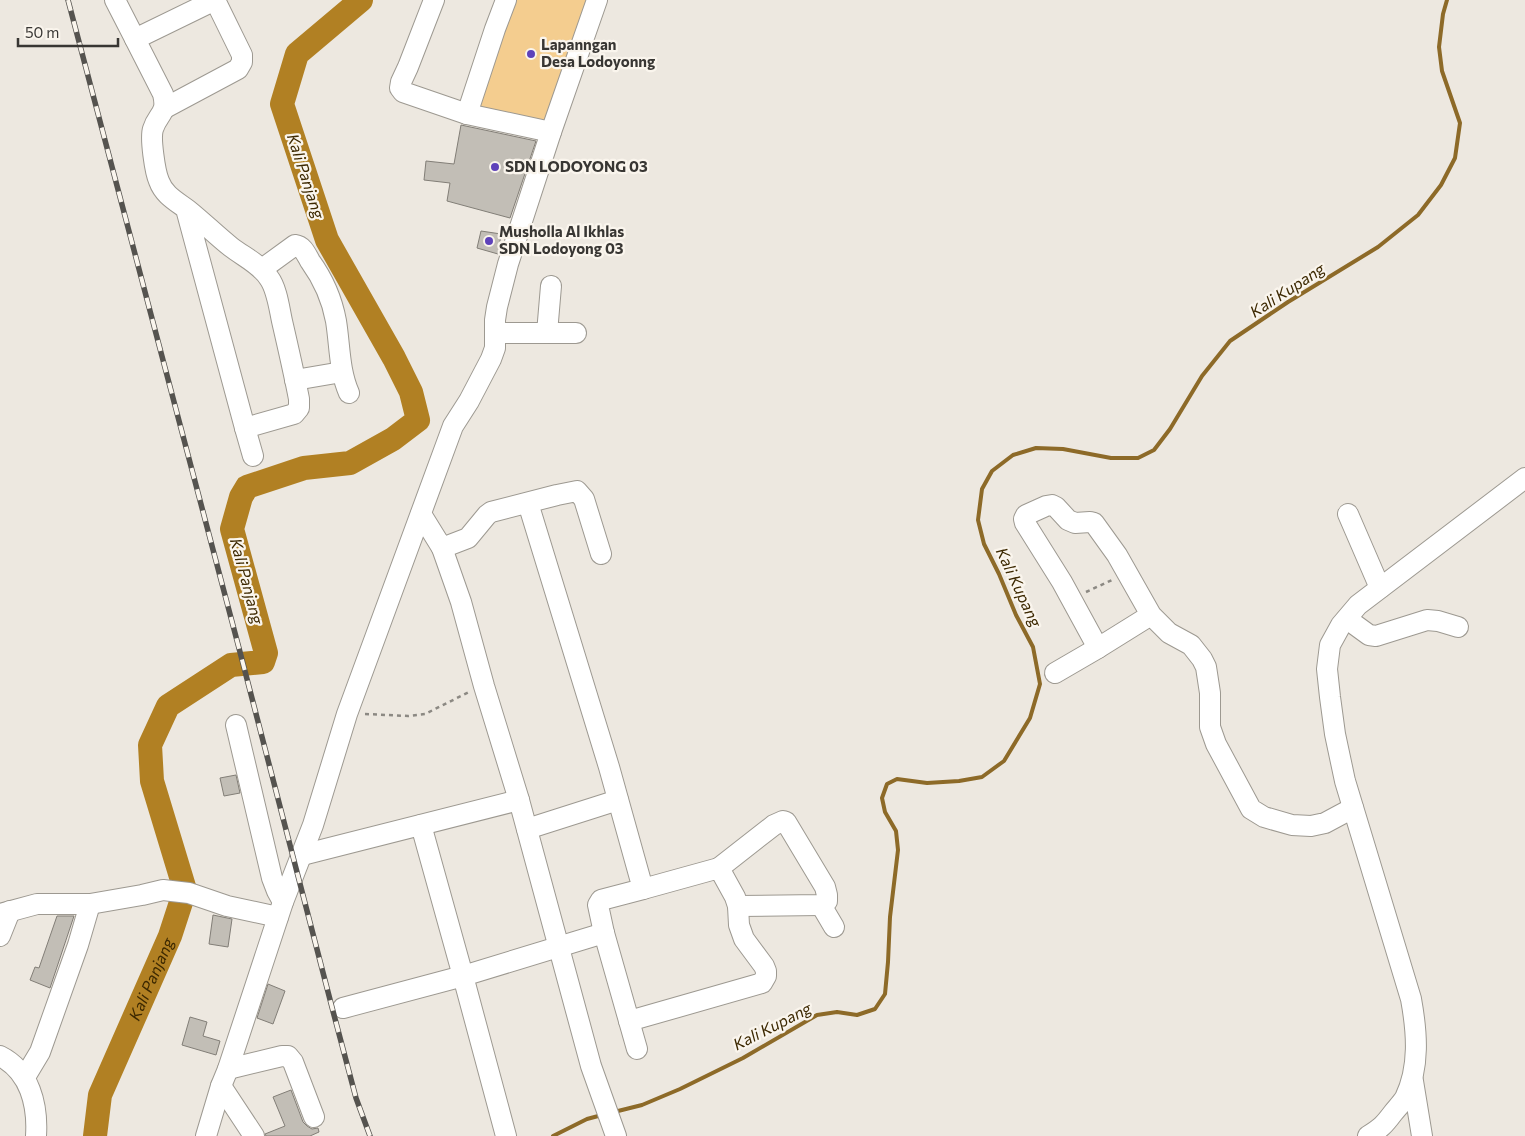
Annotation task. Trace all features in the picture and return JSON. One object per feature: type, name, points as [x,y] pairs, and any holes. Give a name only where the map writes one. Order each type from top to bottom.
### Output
[{"type":"street","points":[[115,0],[163,94],[165,108]]},
{"type":"street","points":[[135,39],[215,0],[242,55],[241,65],[238,69],[165,108],[152,129],[151,138],[158,179],[164,191],[230,246],[262,269],[271,280],[277,298],[299,399],[299,408],[294,414],[245,428]]},
{"type":"street","points":[[434,0],[401,82],[400,88],[403,92],[467,114],[551,132]]},
{"type":"street","points":[[467,114],[506,0]]},
{"type":"street","points":[[206,1136],[280,909],[313,825],[347,714],[453,426],[469,401],[495,348],[497,307],[508,264],[597,0]]},
{"type":"street","points":[[186,209],[253,456]]},
{"type":"street","points":[[262,269],[295,245],[302,247],[320,274],[332,305],[336,321],[342,372],[349,393]]},
{"type":"street","points":[[547,333],[551,286]]},
{"type":"street","points":[[495,333],[576,332]]},
{"type":"street","points":[[295,380],[342,372]]},
{"type":"street","points":[[1368,1136],[1381,1128],[1404,1100],[1412,1079],[1416,1050],[1416,1024],[1411,999],[1352,808],[1335,734],[1327,669],[1330,645],[1346,618],[1358,605],[1525,478]]},
{"type":"street","points":[[442,548],[468,538],[491,512],[557,495],[577,492],[584,499],[601,554]]},
{"type":"street","points":[[528,503],[609,766],[643,889]]},
{"type":"street","points":[[1098,648],[1062,582],[1025,523],[1026,515],[1052,505],[1075,524],[1094,523],[1117,555],[1151,615],[1169,633],[1191,646],[1202,659],[1206,667],[1210,693],[1210,727],[1216,744],[1251,809],[1264,817],[1292,825],[1311,826],[1325,822],[1352,808]]},
{"type":"street","points":[[422,514],[442,548],[461,602],[484,686],[519,800],[591,1066],[614,1132]]},
{"type":"street","points":[[1348,514],[1380,588]]},
{"type":"street","points":[[1055,672],[1151,615]]},
{"type":"street","points":[[1346,618],[1369,635],[1376,636],[1427,620],[1458,627]]},
{"type":"street","points":[[236,725],[280,909]]},
{"type":"street","points":[[302,856],[519,800]]},
{"type":"street","points":[[527,829],[618,800]]},
{"type":"street","points":[[637,1049],[604,933],[598,905],[599,901],[719,868],[774,825],[783,821],[786,822],[824,887],[827,902],[821,905],[738,906]]},
{"type":"street","points":[[421,825],[464,976],[506,1136]]},
{"type":"street","points":[[630,1021],[762,983],[766,971],[744,939],[739,925],[738,906],[735,897],[719,868]]},
{"type":"street","points":[[0,936],[5,913],[37,904],[90,904],[163,890],[188,893],[233,908],[280,909]]},
{"type":"street","points":[[25,1077],[40,1052],[78,945],[90,904]]},
{"type":"street","points":[[821,905],[834,927]]},
{"type":"street","points":[[344,1008],[464,976],[604,933]]},
{"type":"street","points":[[0,1056],[6,1059],[25,1077],[32,1093],[37,1123],[36,1136]]},
{"type":"street","points":[[224,1078],[282,1056],[288,1056],[293,1062],[314,1117]]},
{"type":"street","points":[[224,1078],[254,1136]]},
{"type":"street","points":[[1412,1079],[1422,1136]]},
{"type":"path","points":[[1071,600],[1127,572]]},
{"type":"path","points":[[347,714],[408,716],[425,714],[484,686]]},
{"type":"shaded area","name":"Lapanngan Desa Lodoyonng","points":[[514,0],[586,0],[548,123],[473,108]]},
{"type":"building","name":"SDN LODOYONG 03","points":[[461,125],[536,141],[510,218],[447,201],[450,183],[424,180],[426,161],[454,164]]},
{"type":"building","name":"Musholla Al Ikhlas SDN Lodoyong 03","points":[[481,231],[501,234],[498,254],[477,248]]},
{"type":"building","points":[[236,775],[240,793],[224,796],[220,778]]},
{"type":"building","points":[[213,915],[232,919],[228,947],[209,944]]},
{"type":"building","points":[[57,916],[74,916],[50,988],[30,980],[35,967],[39,968]]},
{"type":"building","points":[[268,984],[285,991],[273,1024],[257,1018]]},
{"type":"building","points":[[190,1017],[207,1022],[203,1036],[220,1041],[216,1055],[182,1045]]},
{"type":"building","points":[[291,1090],[303,1122],[312,1129],[318,1128],[319,1132],[310,1136],[266,1136],[265,1134],[285,1126],[273,1097]]},
{"type":"waterway","name":"Kali Panjang","points":[[95,1136],[100,1095],[170,936],[185,890],[152,781],[150,745],[168,706],[231,665],[263,662],[266,653],[232,529],[241,497],[247,487],[304,468],[350,463],[393,439],[418,420],[411,392],[394,358],[327,240],[282,104],[297,54],[361,0]]},
{"type":"waterway","name":"Kali Kupang","points":[[614,1112],[642,1105],[680,1089],[743,1058],[817,1015],[837,1012],[857,1015],[875,1009],[885,994],[890,917],[898,850],[896,831],[885,812],[882,798],[887,784],[897,779],[927,783],[982,777],[1004,761],[1030,718],[1040,684],[1033,647],[1016,615],[984,544],[978,520],[982,489],[992,471],[1013,455],[1036,448],[1063,449],[1111,458],[1138,458],[1154,450],[1170,429],[1202,376],[1230,341],[1288,302],[1378,247],[1418,215],[1441,185],[1455,158],[1460,123],[1442,71],[1439,47],[1443,14],[1447,0]]},
{"type":"waterway","name":"Kali Kupang","points":[[553,1136],[587,1119],[602,1115]]},
{"type":"railway","points":[[68,0],[356,1098],[370,1136]]},
{"type":"place","name":"Lapanngan Desa Lodoyonng","points":[[531,54]]},
{"type":"place","name":"SDN LODOYONG 03","points":[[495,167]]},
{"type":"place","name":"Musholla Al Ikhlas SDN Lodoyong 03","points":[[489,241]]}]
